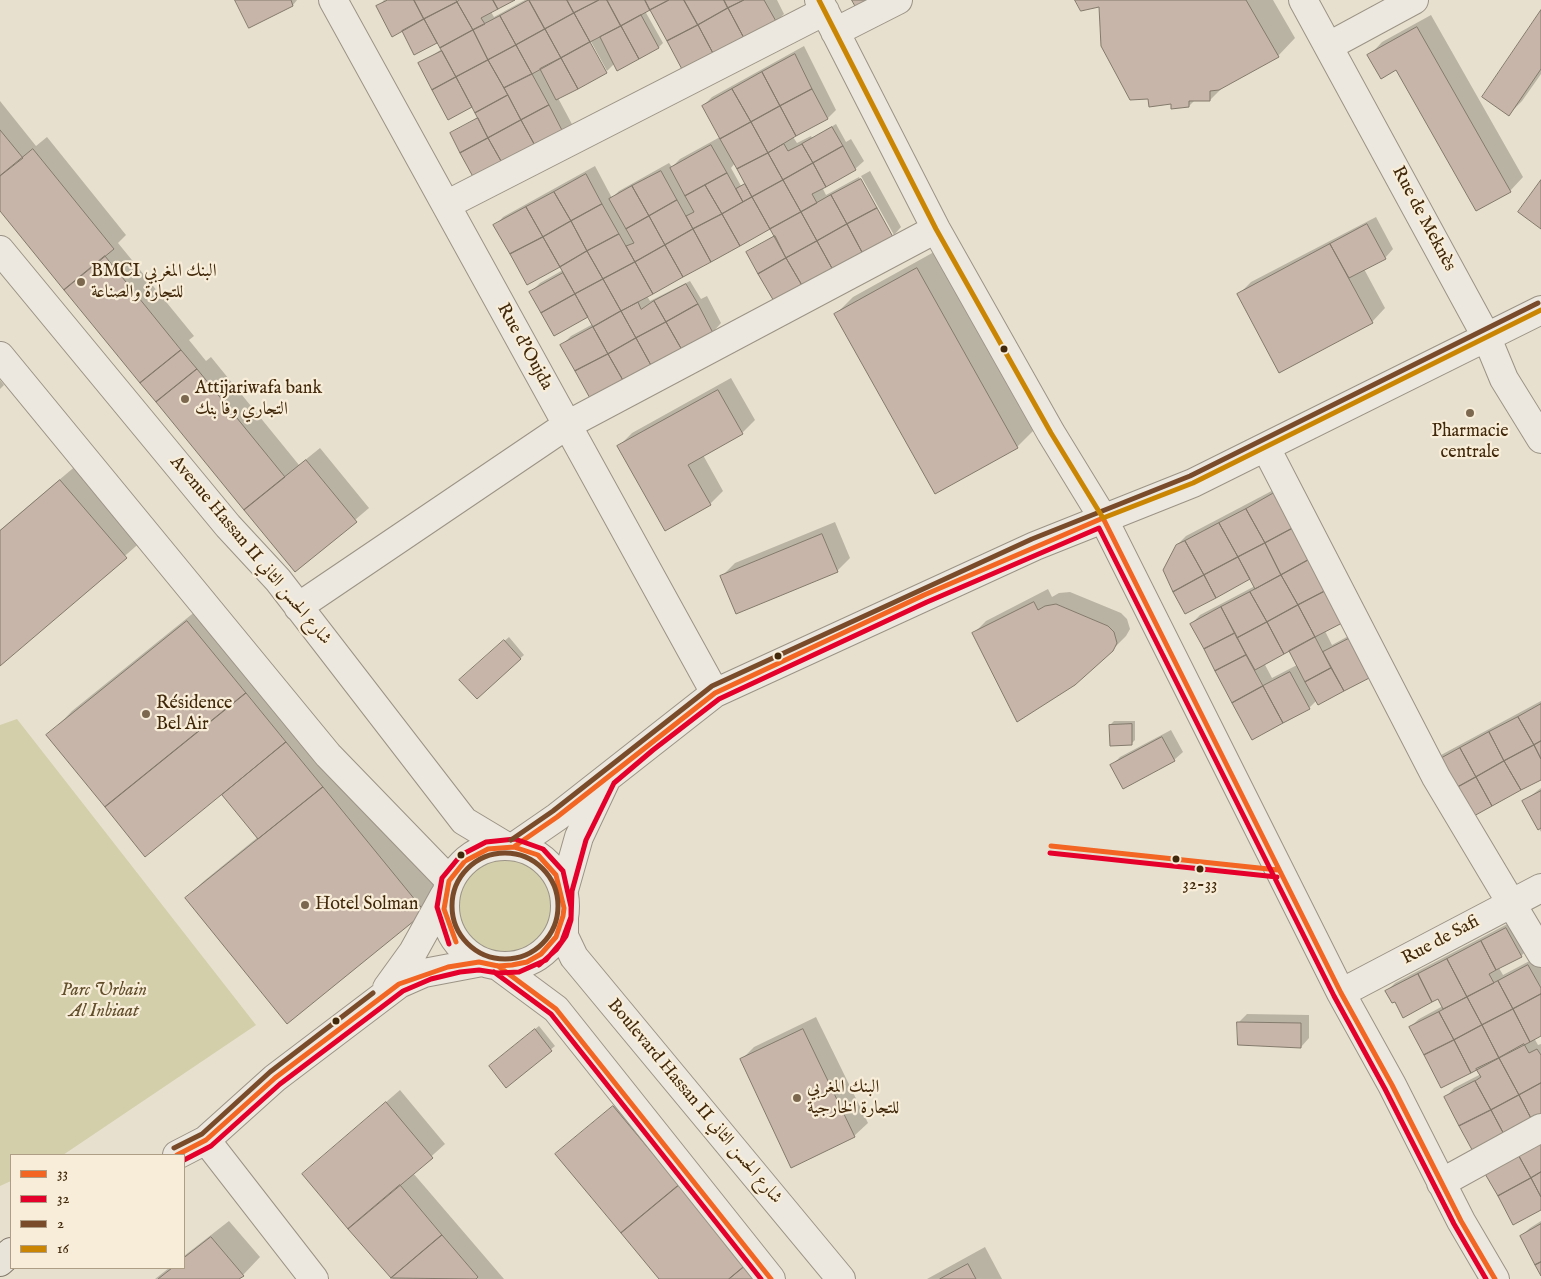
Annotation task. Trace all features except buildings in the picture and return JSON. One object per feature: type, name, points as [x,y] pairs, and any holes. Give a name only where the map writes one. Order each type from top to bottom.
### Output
[{"type":"main road","points":[[0,1262],[10,1253]]},
{"type":"street","name":"Rue d'Oujda","points":[[333,0],[715,693]]},
{"type":"street","points":[[446,205],[826,14],[898,0]]},
{"type":"street","name":"Rue de Meknès","points":[[1303,0],[1486,338],[1504,379],[1541,439]]},
{"type":"street","points":[[1329,46],[1414,0]]},
{"type":"street","points":[[826,14],[936,229],[1050,433],[1103,518],[1341,993],[1441,1182],[1495,1279]]},
{"type":"street","points":[[298,607],[567,425],[936,229]]},
{"type":"street","name":"Avenue Hassan II شارع الحسن الثاني","points":[[0,250],[228,526],[256,555],[464,821],[509,845]]},
{"type":"street","points":[[378,999],[413,952],[447,888],[466,859],[486,848],[509,845],[608,778],[715,693],[924,596],[1103,518],[1194,483],[1541,310]]},
{"type":"street","points":[[0,356],[328,755],[447,888],[444,912],[448,928],[456,942],[468,954],[490,964],[556,1009],[771,1279]]},
{"type":"street","points":[[1266,448],[1436,777],[1541,953]]},
{"type":"street","points":[[179,1154],[206,1140],[275,1078],[399,984],[420,974],[490,964],[517,965],[534,958],[551,945],[564,919],[564,890],[579,837],[608,778]]},
{"type":"street","points":[[509,845],[542,858],[556,872],[564,890]]},
{"type":"street","name":"Rue de Safi","points":[[1341,993],[1541,888]]},
{"type":"street","name":"Boulevard Hassan II شارع الحسن الثاني","points":[[564,919],[564,936],[574,957],[841,1279]]},
{"type":"street","points":[[1441,1182],[1541,1128]]},
{"type":"street","points":[[206,1140],[314,1279]]},
{"type":"green space","name":"Parc Urbain Al Inbiaat","points":[[17,719],[256,1025],[64,1154],[10,1154],[10,1181],[0,1186],[0,725]]},
{"type":"green space","points":[[505,857],[523,861],[539,871],[549,887],[553,905],[549,923],[539,939],[523,949],[505,953],[487,949],[471,939],[461,923],[457,905],[461,887],[471,871],[487,861]]},
{"type":"transit line","name":"16","points":[[819,0],[936,229],[1051,433],[1103,518]]},
{"type":"transit line","name":"2","points":[[511,840],[553,811],[712,686],[1032,539],[1190,476],[1538,303]]},
{"type":"transit line","name":"16","points":[[1103,518],[1193,483],[1541,310]]},
{"type":"transit line","name":"33","points":[[515,846],[557,817],[715,693],[924,595],[1103,518],[1341,993],[1392,1085],[1461,1221],[1495,1279]]},
{"type":"transit line","name":"32","points":[[539,965],[556,950],[566,936],[571,920],[572,891],[586,840],[614,783],[653,750],[719,699],[927,602],[1099,528],[1334,996],[1385,1089],[1454,1224],[1486,1279]]},
{"type":"transit line","name":"32","points":[[185,1159],[211,1146],[280,1084],[403,991],[431,979],[460,972],[479,970],[498,973],[519,972],[546,960],[562,941],[571,917],[571,907],[563,871],[543,849],[515,839],[486,842],[461,855],[442,878],[437,907],[449,944]]},
{"type":"transit line","name":"33","points":[[1051,846],[1278,870]]},
{"type":"transit line","name":"33","points":[[179,1154],[206,1140],[275,1078],[399,984],[448,967],[479,962],[498,966],[512,965],[527,962],[541,954],[556,937],[563,916],[564,908],[556,875],[538,855],[514,847],[488,849],[465,861],[449,881],[444,909],[456,942]]},
{"type":"transit line","name":"2","points":[[505,853],[525,857],[542,869],[554,886],[558,906],[554,926],[542,943],[525,955],[505,959],[485,955],[468,943],[456,926],[452,906],[456,886],[468,869],[485,857],[505,853]]},
{"type":"transit line","name":"32","points":[[1050,853],[1277,877]]},
{"type":"transit line","name":"33","points":[[498,966],[556,1009],[771,1279]]},
{"type":"transit line","name":"32","points":[[494,972],[551,1014],[761,1279]]},
{"type":"transit line","name":"2","points":[[174,1148],[202,1134],[270,1072],[373,993]]},
{"type":"place","name":"BMCI البنك المغربي للتجارة والصناعة","points":[[81,282]]},
{"type":"place","name":"Attijariwafa bank التجاري وفا بنك","points":[[185,399]]},
{"type":"place","name":"Pharmacie centrale","points":[[1470,413]]},
{"type":"place","name":"Résidence Bel Air","points":[[146,714]]},
{"type":"place","name":"32-33","points":[[1200,869]]},
{"type":"place","name":"Hotel Solman","points":[[305,905]]},
{"type":"place","name":"البنك المغربي للتجارة الخارجية","points":[[797,1098]]}]
